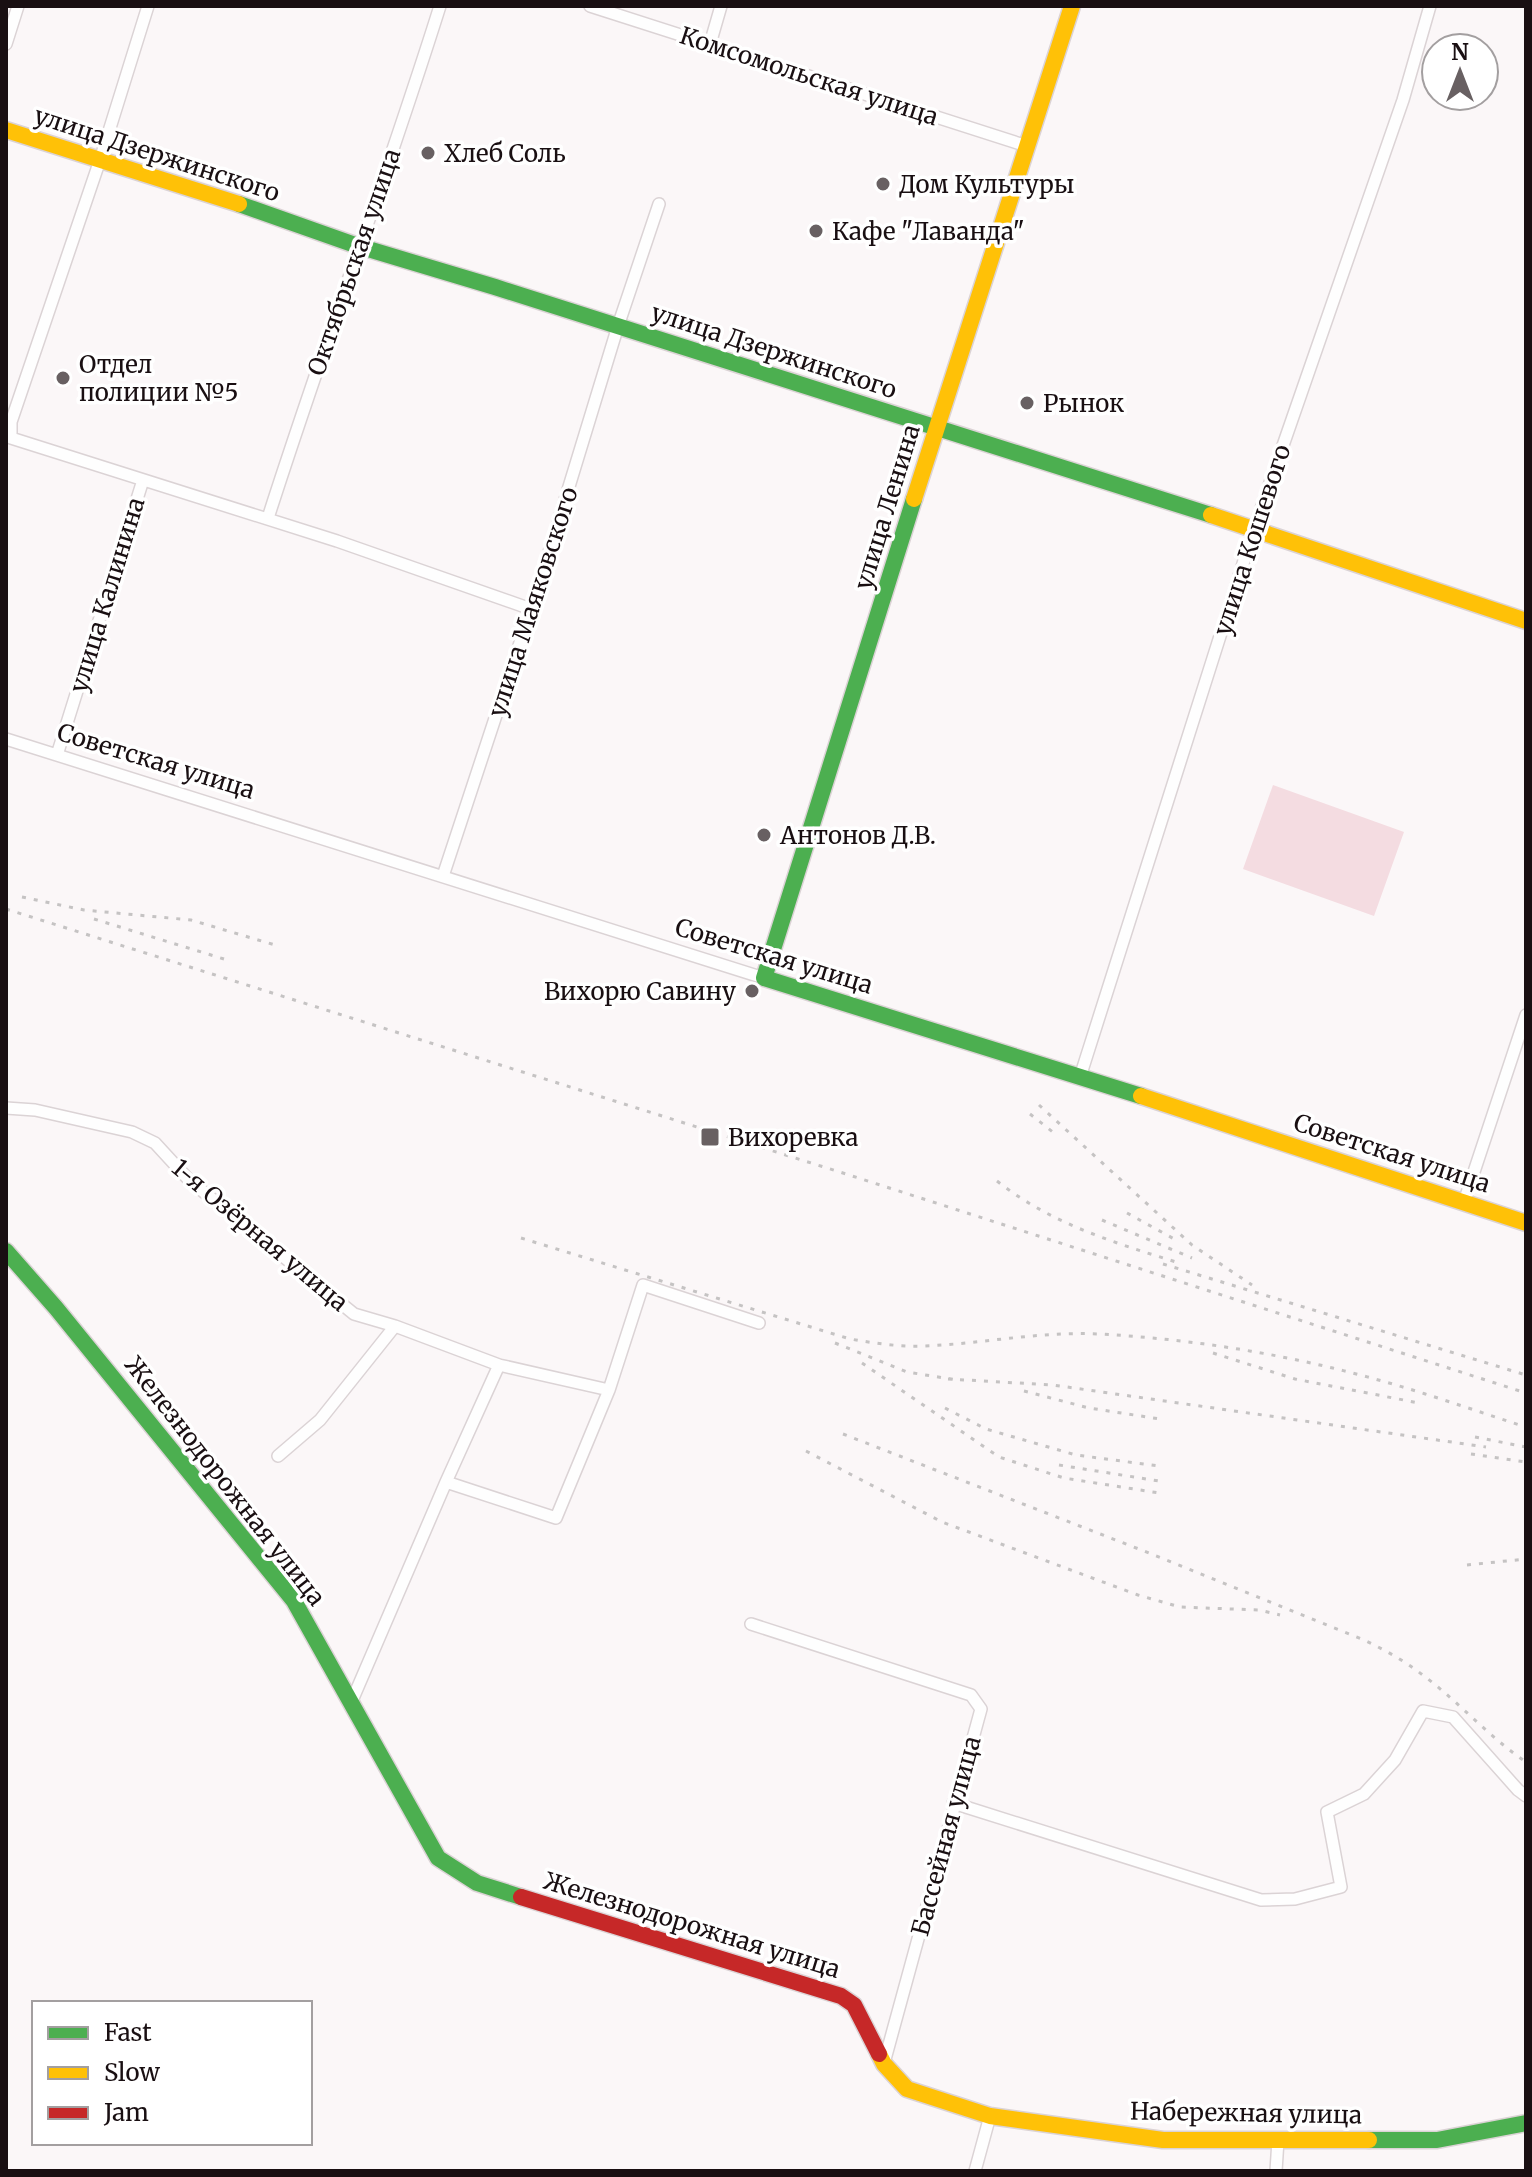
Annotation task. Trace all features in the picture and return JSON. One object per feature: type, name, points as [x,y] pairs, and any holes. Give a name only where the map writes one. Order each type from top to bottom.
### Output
[{"type":"street","points":[[6,44],[18,6]]},
{"type":"street","points":[[148,6],[100,160],[11,422],[11,438],[268,518],[531,609]]},
{"type":"street","name":"Октябрьская улица","points":[[268,518],[440,6]]},
{"type":"street","name":"Комсомольская улица","points":[[590,6],[1027,146]]},
{"type":"street","points":[[710,44],[721,6]]},
{"type":"street","name":"улица Ленина","points":[[764,978],[1072,6]]},
{"type":"street","name":"улица Кошевого","points":[[1080,1077],[1254,529],[1403,100],[1430,6]]},
{"type":"street","name":"улица Дзержинского","points":[[6,130],[358,246],[1254,529],[1526,621]]},
{"type":"street","points":[[618,326],[659,204]]},
{"type":"street","name":"улица Маяковского","points":[[443,876],[531,609],[618,326]]},
{"type":"street","name":"улица Калинина","points":[[57,755],[143,480]]},
{"type":"street","name":"Советская улица","points":[[6,739],[1080,1077],[1526,1223]]},
{"type":"street","points":[[1464,1202],[1526,1015]]},
{"type":"street","name":"1-я Озёрная улица","points":[[6,1108],[35,1110],[132,1132],[155,1143],[189,1180],[354,1314],[499,1365],[609,1390]]},
{"type":"street","name":"Железнодорожная улица","points":[[6,1251],[294,1601],[438,1858],[477,1883],[841,1996],[854,2005],[884,2064]]},
{"type":"street","points":[[446,1482],[556,1518],[609,1390],[643,1285],[759,1323]]},
{"type":"street","points":[[278,1456],[320,1420],[395,1326]]},
{"type":"street","points":[[351,1703],[499,1365]]},
{"type":"street","name":"Бассейная улица","points":[[751,1624],[971,1695],[981,1709],[884,2064]]},
{"type":"street","points":[[953,1803],[1261,1900],[1295,1899],[1341,1887],[1327,1812],[1364,1794],[1395,1760],[1423,1711],[1453,1717],[1526,1796]]},
{"type":"street","name":"Набережная улица","points":[[884,2064],[907,2089],[990,2116],[1163,2140],[1437,2140],[1526,2123]]},
{"type":"street","points":[[975,2171],[990,2116]]},
{"type":"street","points":[[1276,2171],[1278,2140]]},
{"type":"shaded area","points":[[1273,785],[1404,832],[1374,916],[1243,869]]},
{"type":"railway","points":[[22,897],[84,910],[191,920],[275,945]]},
{"type":"railway","points":[[6,909],[1526,1393]]},
{"type":"railway","points":[[94,919],[224,959]]},
{"type":"railway","points":[[1039,1105],[1192,1245],[1252,1285]]},
{"type":"railway","points":[[1030,1114],[1054,1133]]},
{"type":"railway","points":[[997,1181],[1060,1220],[1105,1239],[1176,1262]]},
{"type":"railway","points":[[1127,1213],[1176,1240]]},
{"type":"railway","points":[[1102,1220],[1192,1258]]},
{"type":"railway","points":[[521,1238],[850,1339],[923,1346],[1033,1336],[1099,1334],[1203,1344],[1341,1370],[1526,1427]]},
{"type":"railway","points":[[1163,1264],[1526,1375]]},
{"type":"railway","points":[[835,1343],[907,1372],[957,1380]]},
{"type":"railway","points":[[1213,1353],[1295,1379],[1419,1403]]},
{"type":"railway","points":[[862,1363],[999,1457],[1064,1478],[1159,1493]]},
{"type":"railway","points":[[948,1379],[1053,1385],[1486,1447]]},
{"type":"railway","points":[[1024,1391],[1089,1408],[1160,1419]]},
{"type":"railway","points":[[945,1408],[986,1429],[1076,1455],[1159,1466]]},
{"type":"railway","points":[[843,1434],[1364,1640],[1417,1671],[1526,1762]]},
{"type":"railway","points":[[1475,1437],[1526,1447]]},
{"type":"railway","points":[[806,1451],[942,1522],[1138,1595],[1180,1607],[1259,1610],[1280,1615]]},
{"type":"railway","points":[[1471,1454],[1526,1462]]},
{"type":"railway","points":[[1059,1465],[1159,1481]]},
{"type":"railway","points":[[1467,1565],[1526,1559]]},
{"type":"traffic: fast","points":[[239,204],[358,246],[1211,515]]},
{"type":"traffic: fast","points":[[914,499],[764,978],[1141,1096]]},
{"type":"traffic: fast","points":[[6,1251],[294,1601],[438,1858],[477,1883],[521,1897]]},
{"type":"traffic: fast","points":[[1369,2140],[1437,2140],[1526,2123]]},
{"type":"traffic: slow","points":[[914,499],[1072,6]]},
{"type":"traffic: slow","points":[[6,130],[239,204]]},
{"type":"traffic: slow","points":[[1211,515],[1526,621]]},
{"type":"traffic: slow","points":[[1141,1096],[1526,1223]]},
{"type":"traffic: slow","points":[[879,2054],[907,2089],[990,2116],[1163,2140],[1369,2140]]},
{"type":"traffic: jam","points":[[521,1897],[841,1996],[854,2005],[879,2054]]},
{"type":"place","name":"Хлеб Соль","points":[[428,153]]},
{"type":"place","name":"Дом Культуры","points":[[883,184]]},
{"type":"place","name":"Кафе \"Лаванда\"","points":[[816,231]]},
{"type":"place","name":"Отдел полиции №5","points":[[63,378]]},
{"type":"place","name":"Рынок","points":[[1027,403]]},
{"type":"place","name":"Антонов Д.В.","points":[[764,835]]},
{"type":"place","name":"Вихорю Савину","points":[[752,991]]},
{"type":"place","name":"Вихоревка","points":[[710,1137]]}]
